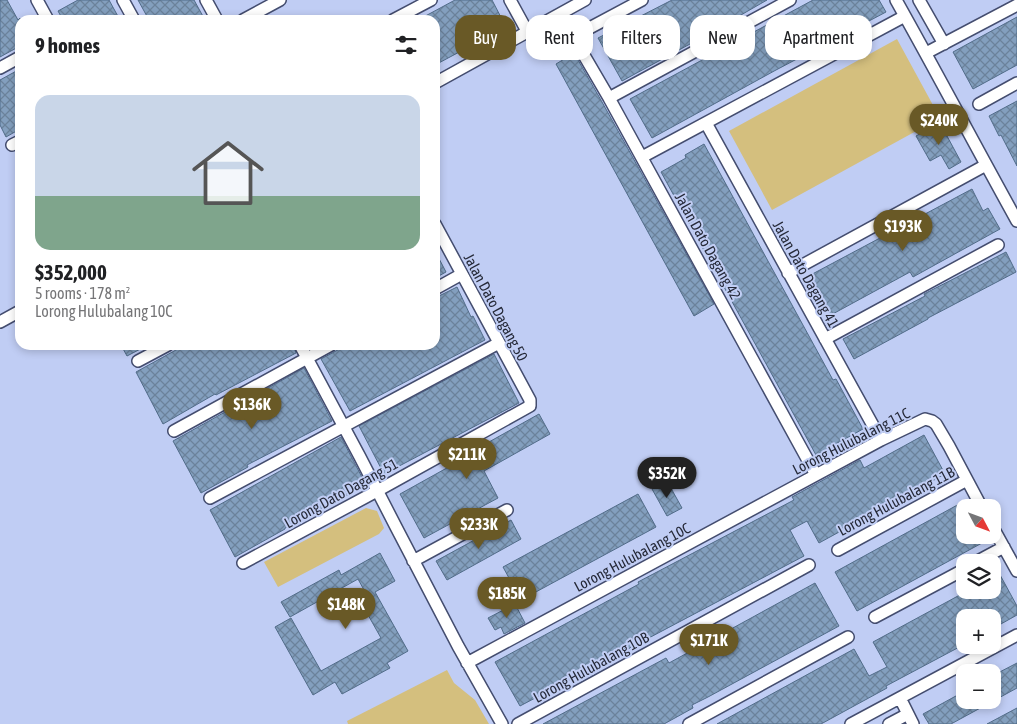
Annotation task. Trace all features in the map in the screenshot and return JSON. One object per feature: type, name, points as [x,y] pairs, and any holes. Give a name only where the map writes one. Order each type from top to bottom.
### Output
[{"type":"street","points":[[37,0],[45,15]]},
{"type":"street","points":[[123,0],[131,15]]},
{"type":"street","points":[[206,0],[214,15]]},
{"type":"street","points":[[252,15],[280,0]]},
{"type":"street","points":[[402,15],[429,0]]},
{"type":"street","points":[[510,0],[526,29]]},
{"type":"street","points":[[557,15],[585,0]]},
{"type":"street","name":"Jalan Dato Dagang 42","points":[[642,0],[582,32],[578,45],[642,157],[816,475]]},
{"type":"street","points":[[609,98],[790,0]]},
{"type":"street","points":[[896,0],[1017,221]]},
{"type":"street","points":[[919,0],[944,44]]},
{"type":"street","points":[[926,53],[1017,5]]},
{"type":"street","points":[[642,157],[905,16]]},
{"type":"street","points":[[440,80],[526,32]]},
{"type":"street","points":[[0,68],[15,60]]},
{"type":"street","points":[[979,104],[1017,83]]},
{"type":"street","name":"Jalan Dato Dagang 41","points":[[706,123],[880,440]]},
{"type":"street","points":[[788,273],[986,165]]},
{"type":"street","name":"Jalan Dato Dagang 50","points":[[440,233],[531,404]]},
{"type":"street","points":[[825,339],[998,245]]},
{"type":"street","points":[[440,286],[462,274]]},
{"type":"street","points":[[0,322],[15,314]]},
{"type":"street","points":[[210,498],[499,343]]},
{"type":"street","points":[[138,361],[159,350]]},
{"type":"street","points":[[303,350],[344,426],[413,562],[502,724]]},
{"type":"street","points":[[174,431],[322,350]]},
{"type":"street","name":"Lorong Dato Dagang 51","points":[[243,563],[377,491],[531,404]]},
{"type":"street","name":"Lorong Hulubalang 11C","points":[[784,492],[880,440],[926,419],[936,424],[967,480]]},
{"type":"street","points":[[967,480],[977,499]]},
{"type":"street","name":"Lorong Hulubalang 11B","points":[[838,550],[967,480]]},
{"type":"street","name":"Lorong Hulubalang 10C","points":[[468,663],[784,492]]},
{"type":"street","points":[[413,562],[507,510]]},
{"type":"street","points":[[1001,542],[1017,572]]},
{"type":"street","points":[[991,554],[1004,547]]},
{"type":"street","name":"Lorong Hulubalang 10B","points":[[518,724],[809,564]]},
{"type":"street","points":[[875,618],[956,574]]},
{"type":"street","points":[[851,724],[1017,635]]},
{"type":"street","points":[[689,724],[848,637]]},
{"type":"street","points":[[889,724],[911,719],[900,698]]},
{"type":"shaded area","points":[[897,39],[940,118],[772,210],[729,131],[859,60],[872,60],[872,53]]},
{"type":"shaded area","points":[[366,508],[377,511],[384,528],[379,534],[278,587],[264,562]]},
{"type":"shaded area","points":[[447,670],[454,683],[475,700],[489,724],[348,724],[347,721]]},
{"type":"building","points":[[0,0],[7,0],[15,15],[15,49],[0,57]]},
{"type":"building","points":[[78,0],[109,0],[117,15],[60,15],[58,11]]},
{"type":"building","points":[[138,0],[194,0],[202,15],[146,15]]},
{"type":"building","points":[[455,0],[492,0],[500,15],[455,15],[455,54],[440,62],[440,15],[427,15]]},
{"type":"building","points":[[672,0],[767,0],[741,15],[690,15],[690,44],[680,49],[680,15],[643,15]]},
{"type":"building","points":[[813,0],[879,0],[886,12],[872,19],[872,15],[785,15]]},
{"type":"building","points":[[1017,17],[1017,65],[973,89],[953,52]]},
{"type":"building","points":[[765,26],[765,60],[795,60],[652,138],[630,99],[702,60],[755,60],[755,31]]},
{"type":"building","points":[[603,35],[603,47],[598,38]]},
{"type":"building","points":[[563,60],[578,60],[714,304],[694,316],[556,64]]},
{"type":"building","points":[[610,60],[661,60],[622,81]]},
{"type":"building","points":[[15,72],[15,132],[6,137],[0,125],[0,80]]},
{"type":"building","points":[[1017,101],[1017,166],[989,116]]},
{"type":"building","points":[[940,123],[961,162],[949,169],[941,155],[930,161],[916,136]]},
{"type":"building","points":[[704,144],[833,380],[836,379],[863,429],[816,455],[661,172],[686,158],[685,155]]},
{"type":"building","points":[[972,189],[983,211],[988,208],[1000,229],[913,277],[910,272],[829,316],[818,296],[813,298],[803,279]]},
{"type":"building","points":[[1006,252],[1016,272],[854,359],[843,339],[925,296],[924,294]]},
{"type":"building","points":[[440,261],[446,272],[440,275]]},
{"type":"building","points":[[457,287],[471,317],[473,316],[485,340],[350,411],[321,359],[338,350],[440,350],[440,296]]},
{"type":"building","points":[[124,350],[138,350],[127,356]]},
{"type":"building","points":[[176,350],[295,350],[296,353],[215,394],[163,424],[136,372]]},
{"type":"building","points":[[494,354],[519,403],[384,474],[359,426]]},
{"type":"building","points":[[304,368],[332,421],[247,465],[248,467],[201,493],[173,441]]},
{"type":"building","points":[[539,414],[550,434],[484,471],[498,498],[424,538],[400,494]]},
{"type":"building","points":[[924,435],[945,474],[819,543],[807,521],[790,530],[804,556],[520,706],[495,662],[639,584],[638,582],[794,500],[792,497],[860,460],[864,468]]},
{"type":"building","points":[[341,437],[366,485],[235,557],[210,510]]},
{"type":"building","points":[[667,481],[682,508],[667,516],[652,489]]},
{"type":"building","points":[[638,494],[656,527],[521,600],[503,567]]},
{"type":"building","points":[[956,506],[956,544],[980,544],[962,554],[956,554],[956,557],[857,611],[835,572]]},
{"type":"building","points":[[511,520],[521,539],[447,580],[436,561]]},
{"type":"building","points":[[380,553],[395,581],[375,592],[408,651],[387,663],[390,668],[342,694],[335,682],[313,695],[275,627],[291,618],[321,671],[381,638],[363,606],[370,601],[358,579],[290,617],[281,602],[339,570],[341,575]]},
{"type":"building","points":[[1001,577],[1017,606],[1017,615],[1001,624],[1001,609],[956,609],[956,649],[886,686],[887,688],[821,724],[717,724],[854,649],[869,676],[887,667],[873,642],[956,597],[956,599],[1001,599]]},
{"type":"building","points":[[815,583],[839,626],[692,705],[693,708],[664,724],[543,724],[666,658],[669,663]]},
{"type":"building","points":[[515,604],[525,623],[504,634],[501,627],[495,630],[488,618]]},
{"type":"building","points":[[1017,663],[1017,688],[1001,697],[1001,671]]},
{"type":"building","points":[[956,696],[956,709],[978,709],[951,724],[929,724],[923,714]]},
{"type":"building","points":[[1017,708],[1017,724],[987,724]]}]
